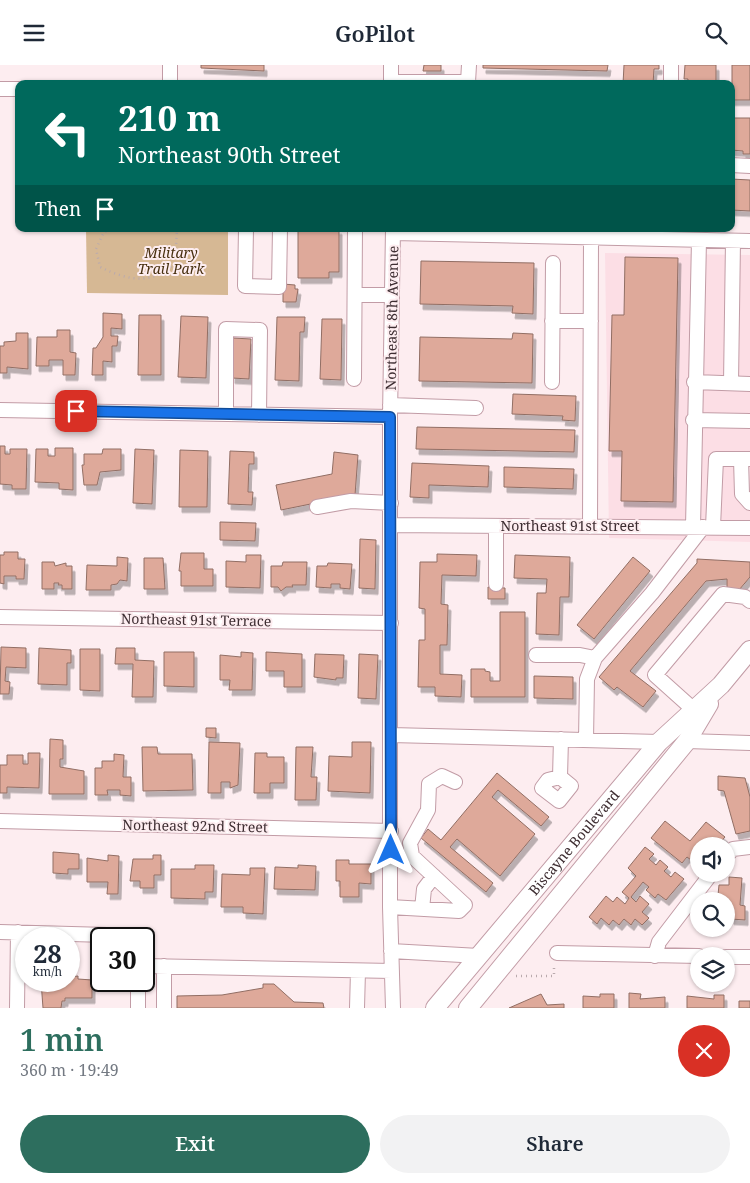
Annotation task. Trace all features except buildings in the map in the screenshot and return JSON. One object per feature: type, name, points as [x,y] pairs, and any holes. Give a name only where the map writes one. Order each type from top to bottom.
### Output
[{"type":"main road","name":"Biscayne Boulevard","points":[[435,1008],[659,742],[721,685],[750,650]]},
{"type":"main road","name":"Biscayne Boulevard","points":[[468,1008],[687,741],[721,685]]},
{"type":"street","points":[[170,65],[170,80]]},
{"type":"street","points":[[391,65],[391,80]]},
{"type":"street","points":[[469,65],[469,80]]},
{"type":"street","points":[[671,65],[671,80]]},
{"type":"street","points":[[0,89],[15,89]]},
{"type":"street","points":[[735,165],[750,166]]},
{"type":"street","points":[[246,232],[245,287],[279,287],[280,232]]},
{"type":"street","points":[[354,379],[355,232]]},
{"type":"street","name":"Northeast 8th Avenue","points":[[393,232],[390,411],[392,735],[390,907],[393,1008]]},
{"type":"street","points":[[441,232],[586,235],[654,234],[698,240],[750,241]]},
{"type":"street","points":[[586,235],[590,321],[590,527]]},
{"type":"street","points":[[698,240],[693,420],[703,527]]},
{"type":"street","points":[[731,383],[733,241]]},
{"type":"street","points":[[552,383],[553,263]]},
{"type":"street","points":[[355,295],[392,295]]},
{"type":"street","points":[[552,321],[590,321]]},
{"type":"street","points":[[226,414],[226,329],[260,330],[259,415]]},
{"type":"street","points":[[694,382],[750,384]]},
{"type":"street","points":[[0,410],[259,415],[476,408]]},
{"type":"street","points":[[693,420],[750,421]]},
{"type":"street","points":[[586,740],[586,679],[595,658],[652,593],[703,527],[716,459],[745,459],[742,494],[750,503]]},
{"type":"street","points":[[317,507],[351,501],[391,503]]},
{"type":"street","name":"Northeast 91st Street","points":[[391,525],[750,528]]},
{"type":"street","points":[[496,526],[496,584]]},
{"type":"street","points":[[694,710],[654,675],[723,595],[745,597],[750,601]]},
{"type":"street","name":"Northeast 91st Terrace","points":[[0,617],[391,623]]},
{"type":"street","points":[[536,655],[580,655],[595,658]]},
{"type":"street","points":[[392,735],[659,742]]},
{"type":"street","points":[[560,777],[561,739]]},
{"type":"street","points":[[687,741],[750,743]]},
{"type":"street","points":[[390,907],[459,911],[465,905],[412,855],[410,843],[428,810],[429,784],[442,776],[455,782]]},
{"type":"street","name":"Northeast 92nd Street","points":[[0,821],[391,831]]},
{"type":"street","points":[[735,849],[750,847]]},
{"type":"street","points":[[422,909],[424,889],[434,876]]},
{"type":"street","points":[[655,956],[659,942],[705,882]]},
{"type":"street","points":[[0,932],[15,933]]},
{"type":"street","points":[[391,951],[479,955]]},
{"type":"street","points":[[557,953],[690,957]]},
{"type":"street","points":[[735,957],[750,957]]},
{"type":"street","points":[[155,967],[392,971]]},
{"type":"street","points":[[164,967],[164,1008]]},
{"type":"street","points":[[358,971],[358,1008]]},
{"type":"street","points":[[17,992],[17,1008]]},
{"type":"street","points":[[138,992],[138,1008]]},
{"type":"path","points":[[104,232],[96,249],[100,267],[123,278],[154,277],[168,270],[175,263],[177,232]]},
{"type":"path","points":[[516,976],[554,977],[554,961],[557,953]]},
{"type":"shaded area","points":[[605,253],[750,255],[750,542],[609,538]]},
{"type":"green space","name":"Military Trail Park","points":[[86,232],[228,232],[228,295],[87,293]]},
{"type":"route","points":[[76,411],[390,417],[391,850]]}]
